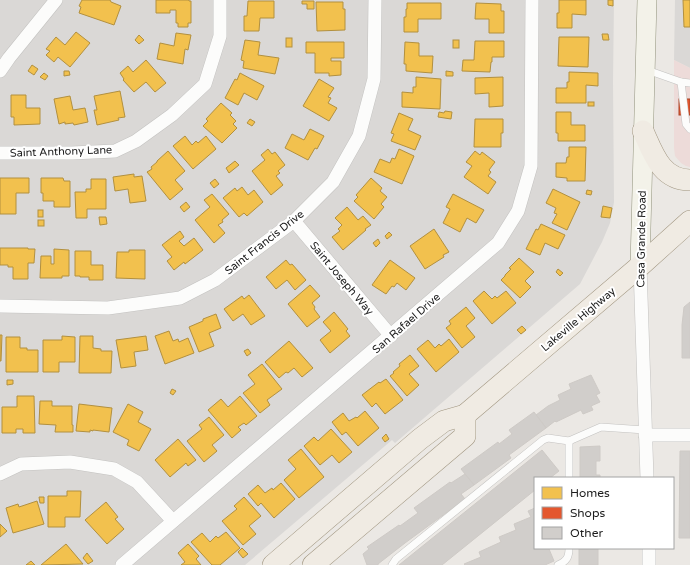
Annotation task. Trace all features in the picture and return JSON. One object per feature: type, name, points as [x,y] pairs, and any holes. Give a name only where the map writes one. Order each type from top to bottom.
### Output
[{"type":"main road","name":"Casa Grande Road","points":[[640,266],[647,0]]},
{"type":"main road","points":[[643,131],[654,156],[664,171],[675,178],[690,180]]},
{"type":"main road","name":"Lakeville Highway","points":[[273,565],[420,439],[444,421],[465,415],[640,266],[690,221]]},
{"type":"main road","points":[[313,565],[465,436],[465,415]]},
{"type":"street","points":[[0,71],[56,0]]},
{"type":"street","name":"Saint Anthony Lane","points":[[0,153],[72,153],[115,151],[136,141],[172,115],[205,84],[220,36],[220,0]]},
{"type":"street","name":"Saint Francis Drive","points":[[0,306],[108,308],[180,298],[215,280],[294,221],[333,182],[359,136],[374,79],[375,0]]},
{"type":"street","name":"San Rafael Drive","points":[[122,565],[498,243],[518,211],[531,166],[532,0]]},
{"type":"street","name":"Saint Joseph Way","points":[[294,221],[391,336]]},
{"type":"street","name":"Casa Grande Road","points":[[640,266],[646,477]]},
{"type":"street","points":[[645,433],[690,435]]},
{"type":"street","points":[[0,474],[21,464],[70,462],[114,469],[137,482],[172,521]]},
{"type":"street","points":[[649,549],[649,565]]},
{"type":"lane","points":[[645,69],[690,84]]},
{"type":"lane","points":[[681,82],[686,124],[690,129]]},
{"type":"lane","points":[[392,565],[396,560],[543,440],[548,438],[569,441],[600,427],[645,433]]},
{"type":"lane","points":[[569,441],[569,477]]},
{"type":"lane","points":[[558,565],[567,560],[569,556],[569,549]]},
{"type":"shaded area","points":[[0,0],[614,0],[614,202],[610,223],[602,242],[580,284],[395,443],[392,440],[245,565],[0,565]]},
{"type":"shaded area","points":[[675,0],[690,0],[690,68],[674,60]]},
{"type":"shaded area","points":[[674,60],[690,68],[690,167],[681,163],[675,156]]},
{"type":"building: Homes","points":[[82,0],[110,0],[111,2],[121,6],[114,25],[79,13],[81,7],[79,6]]},
{"type":"building: Homes","points":[[156,0],[191,1],[191,23],[188,23],[188,27],[178,27],[178,23],[176,23],[176,10],[170,10],[170,13],[156,13]]},
{"type":"building: Homes","points":[[559,0],[586,0],[586,15],[572,14],[572,28],[557,28]]},
{"type":"building: Homes","points":[[608,0],[613,0],[613,6],[608,5]]},
{"type":"building: Homes","points":[[683,0],[690,0],[690,27],[684,27]]},
{"type":"building: Homes","points":[[248,1],[274,1],[274,18],[260,18],[259,31],[244,31],[244,16],[247,16]]},
{"type":"building: Homes","points":[[302,1],[314,1],[314,9],[307,9],[307,4],[302,4]]},
{"type":"building: Homes","points":[[316,2],[343,2],[343,9],[345,9],[345,30],[317,31]]},
{"type":"building: Homes","points":[[407,3],[441,3],[441,19],[418,19],[418,32],[404,32],[404,17],[406,17]]},
{"type":"building: Homes","points":[[476,3],[501,4],[501,11],[504,11],[504,33],[489,33],[489,19],[475,19]]},
{"type":"building: Homes","points":[[76,32],[90,43],[70,67],[58,57],[54,62],[46,55],[50,51],[46,49],[56,37],[65,45]]},
{"type":"building: Homes","points":[[176,33],[191,35],[188,50],[185,49],[183,64],[157,59],[160,43],[174,46]]},
{"type":"building: Homes","points":[[602,34],[608,34],[609,40],[603,40]]},
{"type":"building: Homes","points":[[139,35],[144,40],[139,44],[135,40]]},
{"type":"building: Homes","points":[[559,37],[589,37],[588,67],[558,66]]},
{"type":"building: Homes","points":[[286,38],[292,38],[292,47],[286,47]]},
{"type":"building: Homes","points":[[245,40],[260,42],[258,55],[279,58],[275,74],[243,68],[244,61],[241,60]]},
{"type":"building: Homes","points":[[453,40],[459,40],[459,48],[453,48]]},
{"type":"building: Homes","points":[[475,41],[504,41],[504,57],[492,57],[490,72],[462,71],[463,60],[474,60]]},
{"type":"building: Homes","points":[[306,42],[344,42],[344,58],[331,58],[331,61],[341,61],[341,75],[329,76],[329,73],[315,73],[315,53],[306,53]]},
{"type":"building: Homes","points":[[405,42],[419,43],[419,56],[433,56],[432,73],[406,71],[406,64],[404,64]]},
{"type":"building: Homes","points":[[146,60],[166,83],[155,92],[146,82],[134,92],[123,80],[124,79],[120,73],[128,66],[133,72]]},
{"type":"building: Homes","points":[[32,65],[38,69],[34,75],[28,71]]},
{"type":"building: Homes","points":[[64,71],[69,71],[70,75],[64,76]]},
{"type":"building: Homes","points":[[446,71],[453,72],[453,76],[446,76]]},
{"type":"building: Homes","points":[[569,72],[598,73],[598,86],[586,85],[586,103],[556,103],[556,88],[567,88],[567,82],[569,82]]},
{"type":"building: Homes","points":[[44,73],[48,76],[45,80],[40,77]]},
{"type":"building: Homes","points":[[240,73],[264,86],[257,100],[244,93],[238,105],[225,98],[235,79],[237,80]]},
{"type":"building: Homes","points":[[416,77],[441,79],[440,109],[402,107],[402,92],[413,93],[413,87],[416,87]]},
{"type":"building: Homes","points":[[503,77],[503,106],[489,107],[489,93],[475,94],[475,78]]},
{"type":"building: Homes","points":[[319,79],[334,88],[328,97],[331,98],[328,103],[337,108],[329,121],[303,106]]},
{"type":"building: Homes","points":[[120,91],[125,117],[118,118],[119,120],[97,125],[94,110],[97,110],[94,96]]},
{"type":"building: Homes","points":[[11,95],[26,95],[26,108],[40,108],[40,124],[14,125],[14,117],[11,117]]},
{"type":"building: Homes","points":[[70,96],[73,110],[85,108],[88,122],[74,125],[73,123],[65,124],[65,122],[59,124],[54,99]]},
{"type":"building: Homes","points":[[588,102],[594,102],[594,106],[588,106]]},
{"type":"building: Homes","points":[[221,103],[232,113],[230,115],[236,121],[233,124],[237,128],[222,143],[203,126],[208,121],[206,119]]},
{"type":"building: Homes","points":[[445,111],[452,112],[451,119],[438,117],[439,112],[444,113]]},
{"type":"building: Homes","points":[[556,112],[571,112],[571,125],[585,125],[585,141],[558,141],[558,133],[556,133]]},
{"type":"building: Homes","points":[[399,113],[413,119],[408,130],[421,136],[415,150],[391,141],[394,134],[391,133]]},
{"type":"building: Homes","points":[[250,119],[255,122],[252,126],[247,123]]},
{"type":"building: Homes","points":[[475,119],[503,119],[501,147],[474,147]]},
{"type":"building: Homes","points":[[310,129],[324,136],[317,149],[315,148],[308,160],[285,148],[292,134],[304,140]]},
{"type":"building: Homes","points":[[185,136],[192,145],[196,141],[198,143],[206,136],[216,149],[193,169],[173,146]]},
{"type":"building: Homes","points":[[569,147],[586,147],[585,181],[567,181],[567,178],[556,177],[556,163],[566,163],[567,157],[569,157]]},
{"type":"building: Homes","points":[[268,149],[272,154],[275,152],[285,165],[278,171],[280,173],[276,176],[283,185],[271,195],[252,171],[265,160],[261,155]]},
{"type":"building: Homes","points":[[399,149],[414,156],[402,184],[374,172],[380,159],[390,163],[392,158],[395,159]]},
{"type":"building: Homes","points":[[168,151],[185,171],[175,180],[183,189],[170,200],[147,172],[152,169],[151,167]]},
{"type":"building: Homes","points":[[475,151],[480,155],[482,152],[495,162],[489,170],[491,172],[488,176],[496,182],[488,194],[464,177],[472,166],[466,162]]},
{"type":"building: Homes","points":[[235,161],[239,165],[229,173],[226,168]]},
{"type":"building: Homes","points":[[134,174],[134,177],[142,176],[146,201],[130,203],[128,189],[115,191],[113,177]]},
{"type":"building: Homes","points":[[0,178],[29,178],[29,193],[16,193],[16,214],[0,214]]},
{"type":"building: Homes","points":[[41,178],[63,178],[64,181],[70,181],[70,207],[54,207],[54,201],[43,201],[43,193],[41,193]]},
{"type":"building: Homes","points":[[371,178],[382,188],[380,191],[387,197],[381,204],[384,207],[374,219],[354,201],[358,197],[356,195]]},
{"type":"building: Homes","points":[[91,179],[106,179],[106,209],[87,209],[87,218],[76,218],[75,192],[86,192],[86,189],[91,189]]},
{"type":"building: Homes","points":[[215,179],[219,184],[214,188],[210,183]]},
{"type":"building: Homes","points":[[242,187],[248,195],[254,190],[263,202],[247,216],[244,213],[239,217],[223,198],[235,188],[237,191]]},
{"type":"building: Homes","points":[[553,189],[580,202],[567,230],[552,223],[557,214],[554,213],[556,208],[546,203]]},
{"type":"building: Homes","points":[[587,190],[592,191],[591,195],[586,194]]},
{"type":"building: Homes","points":[[212,194],[229,214],[222,220],[223,222],[218,225],[225,233],[214,243],[195,220],[210,207],[204,200]]},
{"type":"building: Homes","points":[[453,194],[484,210],[476,223],[467,218],[460,232],[443,223],[450,209],[446,207]]},
{"type":"building: Homes","points":[[186,202],[190,207],[184,212],[180,207]]},
{"type":"building: Homes","points":[[603,206],[612,208],[610,218],[601,217]]},
{"type":"building: Homes","points":[[347,207],[358,220],[363,216],[371,225],[343,250],[332,237],[340,231],[338,229],[342,225],[335,218]]},
{"type":"building: Homes","points":[[38,210],[43,210],[43,217],[38,217]]},
{"type":"building: Homes","points":[[99,217],[106,217],[107,224],[100,225]]},
{"type":"building: Homes","points":[[38,220],[44,220],[44,226],[38,226]]},
{"type":"building: Homes","points":[[541,224],[565,235],[558,249],[545,243],[540,255],[526,249],[536,229],[538,230]]},
{"type":"building: Homes","points":[[434,229],[449,252],[425,269],[410,246]]},
{"type":"building: Homes","points":[[180,231],[184,237],[179,241],[184,246],[194,238],[203,250],[185,264],[184,262],[174,270],[167,261],[172,257],[162,245]]},
{"type":"building: Homes","points":[[389,232],[392,235],[387,239],[385,236]]},
{"type":"building: Homes","points":[[378,239],[380,243],[376,247],[373,243]]},
{"type":"building: Homes","points":[[0,248],[35,249],[34,263],[28,263],[28,279],[13,279],[13,267],[8,267],[8,265],[0,265]]},
{"type":"building: Homes","points":[[54,249],[69,250],[69,276],[62,276],[62,278],[40,278],[41,256],[51,256],[51,264],[54,264]]},
{"type":"building: Homes","points":[[129,250],[145,250],[145,279],[116,278],[117,252],[129,252]]},
{"type":"building: Homes","points":[[75,251],[91,251],[91,265],[103,265],[103,280],[89,280],[89,277],[75,276]]},
{"type":"building: Homes","points":[[519,258],[534,272],[525,281],[531,287],[520,298],[501,280],[511,269],[509,268]]},
{"type":"building: Homes","points":[[286,260],[290,265],[292,264],[306,280],[295,290],[287,280],[276,289],[266,277]]},
{"type":"building: Homes","points":[[390,260],[415,278],[406,290],[397,283],[394,287],[392,286],[386,294],[372,285]]},
{"type":"building: Homes","points":[[558,269],[563,273],[560,276],[556,272]]},
{"type":"building: Homes","points":[[310,285],[320,296],[312,303],[315,307],[314,309],[320,317],[307,327],[288,304]]},
{"type":"building: Homes","points":[[484,291],[492,299],[495,296],[497,298],[506,291],[516,303],[492,324],[473,301]]},
{"type":"building: Homes","points":[[249,295],[265,316],[251,325],[243,314],[233,321],[224,309],[242,296],[244,299]]},
{"type":"building: Homes","points":[[466,307],[475,318],[466,326],[475,337],[462,348],[446,328],[451,324],[449,321]]},
{"type":"building: Homes","points":[[334,312],[348,329],[346,331],[350,336],[330,353],[320,340],[331,331],[323,322]]},
{"type":"building: Homes","points":[[216,314],[221,328],[209,333],[214,346],[199,352],[189,327]]},
{"type":"building: Homes","points":[[522,326],[526,330],[521,334],[517,330]]},
{"type":"building: Homes","points":[[169,331],[173,341],[178,339],[179,342],[188,338],[194,353],[165,364],[155,336]]},
{"type":"building: Homes","points":[[0,335],[2,335],[1,361],[0,361]]},
{"type":"building: Homes","points":[[62,336],[75,337],[75,362],[59,362],[59,372],[43,372],[43,340],[62,340]]},
{"type":"building: Homes","points":[[80,336],[93,336],[93,348],[101,349],[101,351],[112,351],[111,373],[79,373]]},
{"type":"building: Homes","points":[[146,336],[148,350],[134,352],[136,366],[121,368],[116,340]]},
{"type":"building: Homes","points":[[6,337],[20,337],[20,348],[27,348],[27,350],[38,350],[38,372],[6,372]]},
{"type":"building: Homes","points":[[449,339],[459,352],[436,372],[417,349],[428,340],[435,348],[439,344],[441,346]]},
{"type":"building: Homes","points":[[289,341],[313,368],[302,377],[294,368],[279,378],[265,362]]},
{"type":"building: Homes","points":[[248,349],[251,353],[247,356],[244,351]]},
{"type":"building: Homes","points":[[410,355],[419,366],[409,374],[419,385],[407,396],[390,376],[400,366],[399,364]]},
{"type":"building: Homes","points":[[262,364],[282,389],[267,400],[270,405],[260,413],[243,393],[255,384],[248,375]]},
{"type":"building: Homes","points":[[386,379],[403,400],[385,414],[376,403],[372,407],[362,395],[379,382],[380,383]]},
{"type":"building: Homes","points":[[7,380],[13,380],[13,384],[7,385]]},
{"type":"building: Homes","points":[[172,389],[176,391],[173,395],[170,393]]},
{"type":"building: Homes","points":[[17,396],[34,396],[35,433],[23,433],[23,429],[16,429],[16,433],[2,433],[2,407],[17,407]]},
{"type":"building: Homes","points":[[240,396],[257,416],[246,425],[244,423],[238,427],[241,430],[232,438],[208,410],[221,399],[228,407]]},
{"type":"building: Homes","points":[[40,401],[52,401],[52,406],[72,406],[73,432],[55,432],[56,425],[39,424]]},
{"type":"building: Homes","points":[[79,404],[112,408],[109,432],[93,430],[90,430],[90,432],[76,431]]},
{"type":"building: Homes","points":[[128,404],[143,412],[138,422],[151,429],[139,451],[127,445],[129,440],[113,432]]},
{"type":"building: Homes","points":[[365,411],[379,428],[358,446],[346,432],[342,435],[332,422],[343,413],[349,421],[356,417],[357,418]]},
{"type":"building: Homes","points":[[209,417],[224,435],[212,445],[217,451],[204,462],[187,441],[202,429],[199,425]]},
{"type":"building: Homes","points":[[331,429],[352,452],[339,463],[332,455],[320,465],[304,446],[314,437],[318,441]]},
{"type":"building: Homes","points":[[386,434],[389,439],[385,442],[382,438]]},
{"type":"building: Homes","points":[[178,439],[196,460],[188,466],[186,463],[170,477],[155,460]]},
{"type":"building: Homes","points":[[301,449],[324,477],[299,498],[284,480],[296,469],[288,460]]},
{"type":"building: Homes","points":[[281,483],[295,499],[274,518],[261,503],[258,506],[248,494],[258,485],[265,493],[272,488],[273,490]]},
{"type":"building: Homes","points":[[67,491],[81,491],[80,517],[65,517],[65,527],[48,527],[48,496],[67,496]]},
{"type":"building: Homes","points":[[39,497],[44,497],[44,503],[40,503]]},
{"type":"building: Homes","points":[[244,497],[261,516],[249,526],[256,534],[243,545],[222,521],[237,509],[234,506]]},
{"type":"building: Homes","points":[[37,501],[44,524],[13,533],[6,508],[18,504],[19,507]]},
{"type":"building: Homes","points":[[106,502],[118,517],[115,519],[124,529],[107,544],[85,520]]},
{"type":"building: Homes","points":[[0,524],[7,531],[0,537]]},
{"type":"building: Homes","points":[[226,532],[240,548],[220,565],[212,565],[191,542],[202,533],[210,542],[216,536],[218,538]]},
{"type":"building: Homes","points":[[66,544],[83,564],[41,565]]},
{"type":"building: Homes","points":[[188,544],[199,556],[196,559],[201,565],[181,565],[185,562],[178,553]]},
{"type":"building: Homes","points":[[242,548],[248,554],[243,558],[238,552]]},
{"type":"building: Homes","points":[[87,553],[93,561],[88,564],[83,558]]},
{"type":"building: Homes","points":[[31,561],[35,565],[26,565]]},
{"type":"building: Shops","points":[[679,99],[690,99],[690,115],[679,115]]},
{"type":"building: Other","points":[[690,302],[690,358],[682,358],[682,325],[684,307]]},
{"type":"building: Other","points":[[591,375],[600,393],[596,395],[600,402],[591,406],[593,410],[583,414],[581,410],[556,422],[555,421],[546,428],[536,415],[548,406],[560,400],[558,395],[571,389],[569,384]]},
{"type":"building: Other","points":[[534,412],[546,428],[509,455],[511,458],[474,485],[461,469],[498,442],[499,444],[512,434],[509,430]]},
{"type":"building: Other","points":[[600,446],[600,461],[596,461],[596,475],[600,475],[600,477],[580,477],[580,447]]},
{"type":"building: Other","points":[[542,450],[559,471],[551,477],[534,477],[534,491],[442,565],[399,565]]},
{"type":"building: Other","points":[[680,451],[690,451],[690,538],[679,538]]},
{"type":"building: Other","points":[[465,474],[474,485],[461,494],[465,499],[405,543],[378,565],[367,565],[363,554],[369,549],[367,547],[418,513],[414,508],[450,482],[451,483]]},
{"type":"building: Other","points":[[534,508],[534,549],[549,549],[554,561],[545,565],[464,564],[481,557],[479,552],[501,542],[499,537],[516,530],[514,524],[531,517],[528,511]]},
{"type":"building: Other","points":[[579,549],[598,549],[598,565],[579,565]]}]
